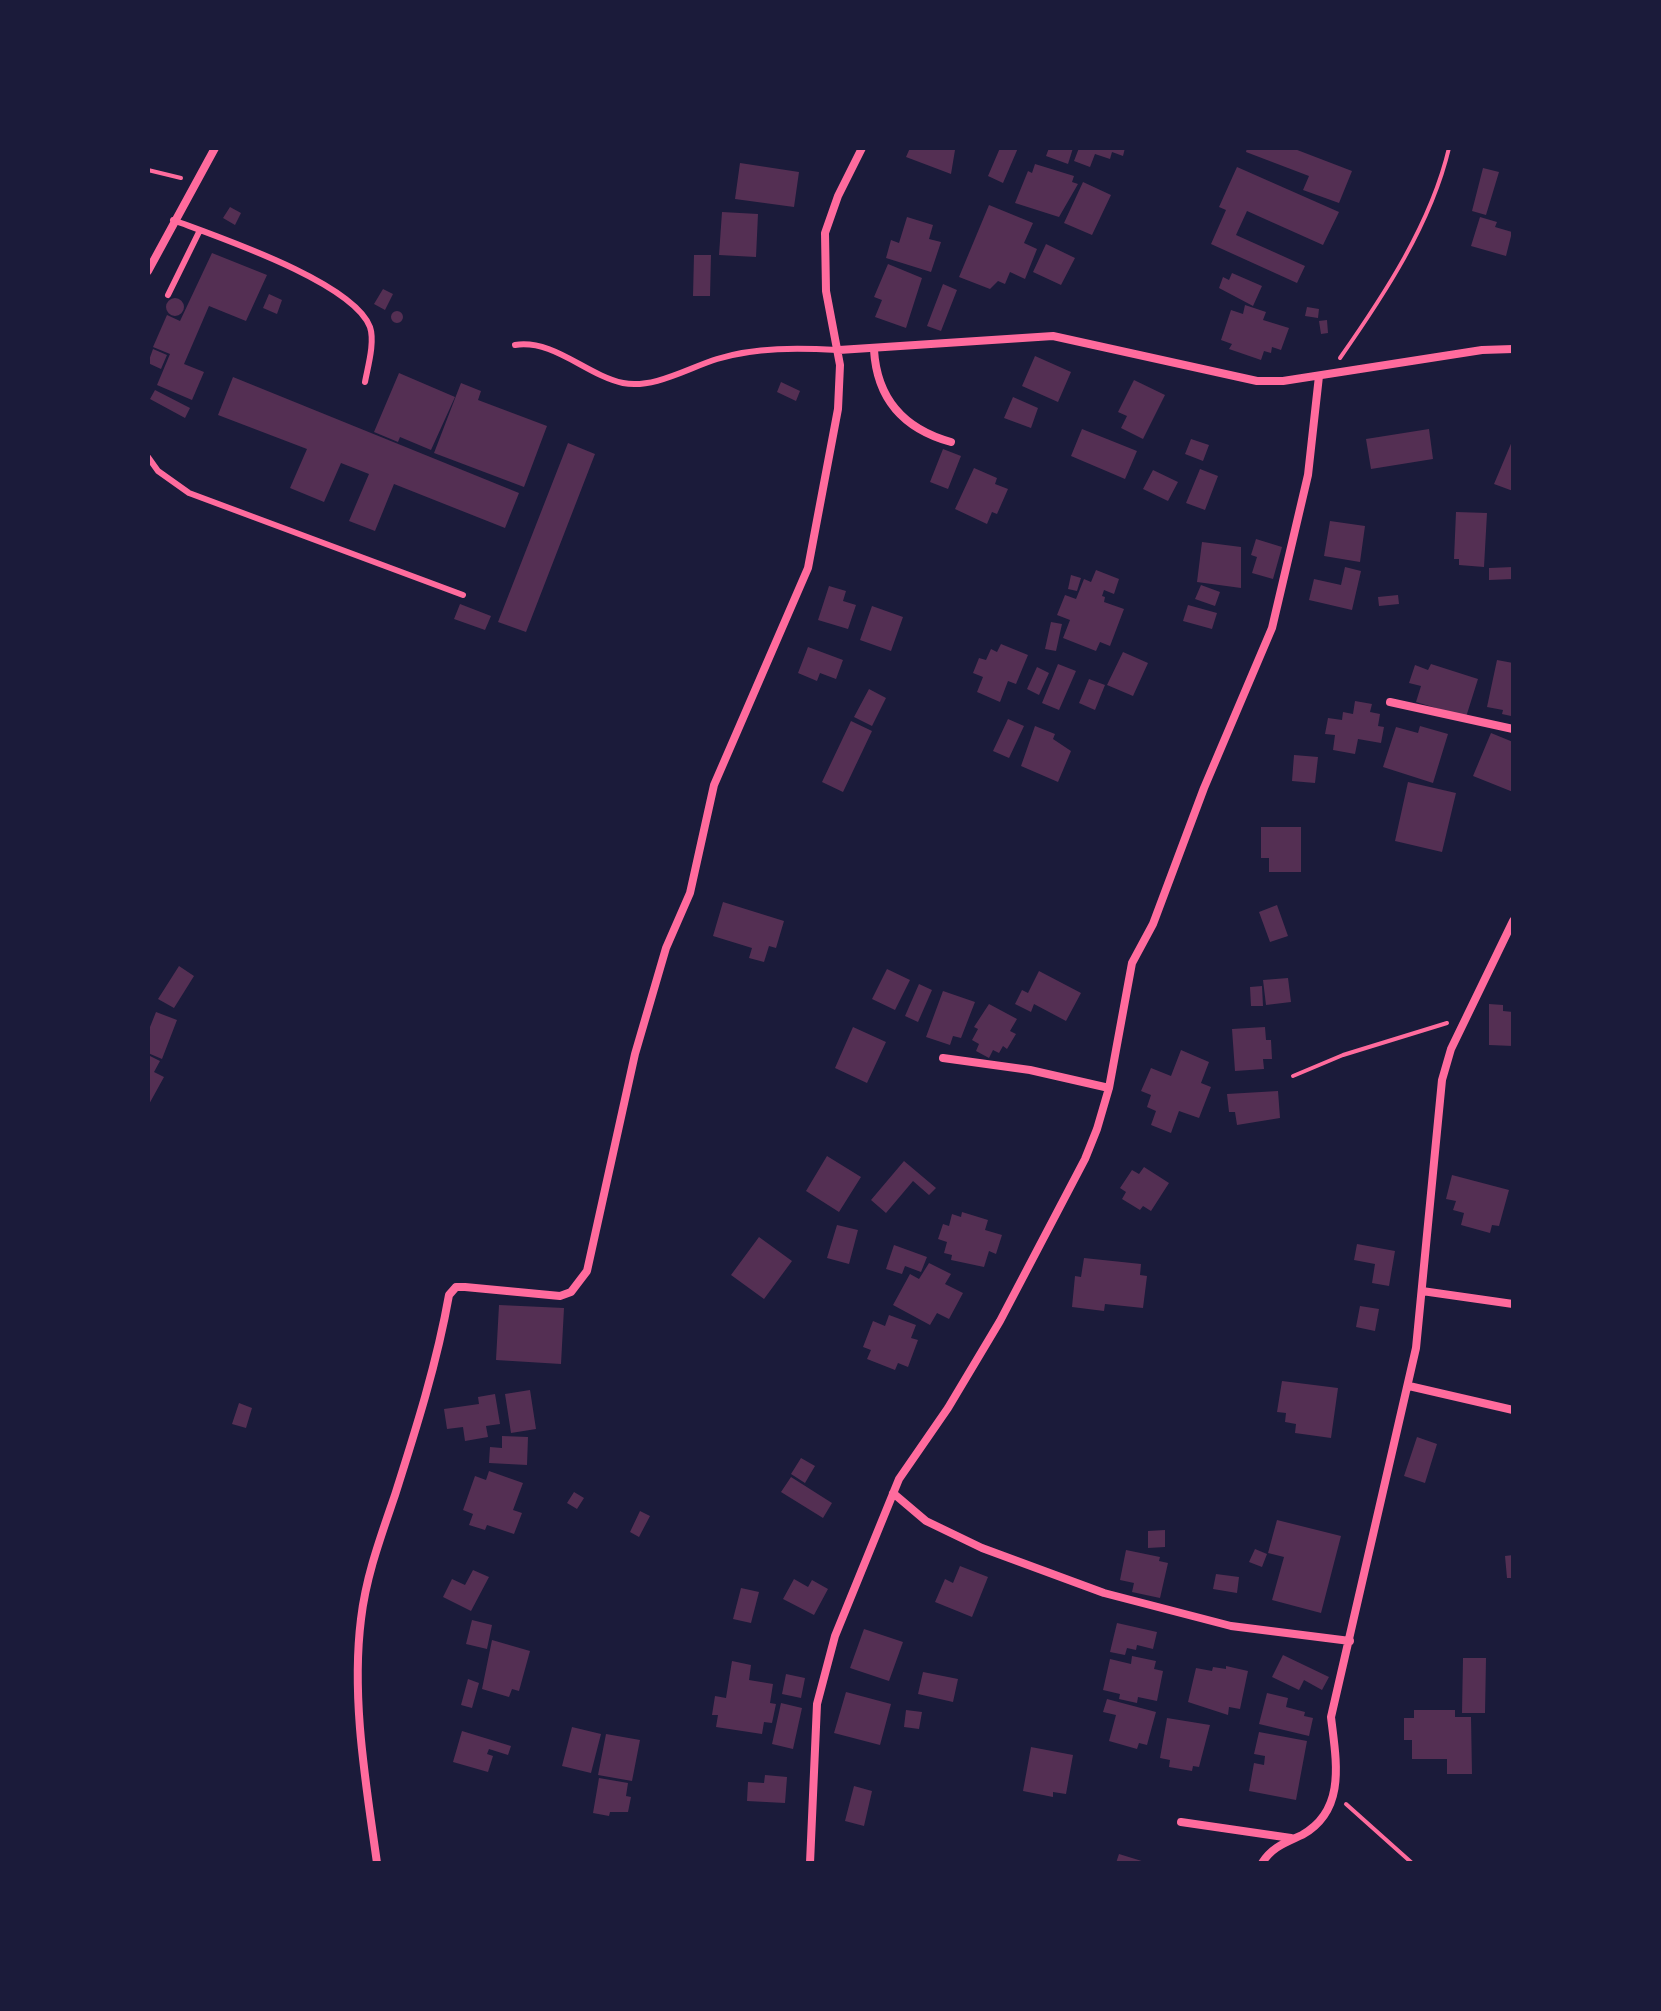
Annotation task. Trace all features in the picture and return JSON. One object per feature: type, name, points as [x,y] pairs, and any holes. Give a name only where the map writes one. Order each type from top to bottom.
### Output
[{"type":"street","points":[[148,271],[173,220],[215,148]]},
{"type":"street","points":[[377,1863],[364,1769],[361,1620],[371,1565],[435,1365],[449,1295],[456,1287],[465,1287],[560,1296],[571,1292],[587,1271],[635,1054],[666,948],[690,893],[714,785],[808,568],[838,409],[839,350],[826,291],[825,233],[838,196],[862,148]]},
{"type":"street","points":[[839,350],[1053,336],[1257,381],[1319,376],[1390,362],[1513,349]]},
{"type":"street","points":[[874,350],[875,376],[891,405],[928,436],[951,442]]},
{"type":"street","points":[[810,1863],[817,1704],[857,1575],[893,1493],[1000,1321],[1085,1159],[1109,1088],[1132,963],[1153,924],[1204,788],[1272,628],[1308,475],[1319,376]]},
{"type":"street","points":[[1390,702],[1513,729]]},
{"type":"street","points":[[1262,1863],[1274,1848],[1316,1827],[1335,1794],[1337,1772],[1331,1717],[1409,1386],[1430,1223],[1436,1104],[1451,1049],[1513,921]]},
{"type":"street","points":[[1502,948],[1513,950]]},
{"type":"street","points":[[943,1058],[1030,1070],[1109,1088]]},
{"type":"street","points":[[1422,1291],[1513,1304]]},
{"type":"street","points":[[1409,1386],[1513,1410]]},
{"type":"street","points":[[893,1493],[926,1521],[968,1542],[1104,1593],[1231,1626],[1350,1641]]},
{"type":"street","points":[[1181,1822],[1294,1839]]},
{"type":"lane","points":[[173,220],[284,264],[331,291],[365,317],[372,331],[365,382]]},
{"type":"lane","points":[[168,295],[200,230]]},
{"type":"lane","points":[[515,345],[532,343],[625,383],[656,380],[717,359],[762,351],[839,350]]},
{"type":"lane","points":[[148,457],[158,471],[189,493],[463,595]]},
{"type":"path","points":[[1330,374],[1411,245],[1425,216],[1449,148]]},
{"type":"path","points":[[148,170],[194,183]]},
{"type":"path","points":[[1293,1076],[1343,1055],[1468,1016]]},
{"type":"path","points":[[1335,1794],[1412,1863]]},
{"type":"building","points":[[910,148],[955,150],[951,174],[906,157]]},
{"type":"building","points":[[1000,148],[1018,148],[1003,183],[988,176]]},
{"type":"building","points":[[1049,148],[1073,148],[1068,164],[1046,156]]},
{"type":"building","points":[[1079,148],[1125,148],[1123,156],[1112,152],[1110,159],[1095,154],[1090,167],[1074,161]]},
{"type":"building","points":[[1247,148],[1292,148],[1352,171],[1339,203],[1303,190],[1309,176],[1246,152]]},
{"type":"building","points":[[740,163],[799,172],[794,207],[735,199]]},
{"type":"building","points":[[1035,164],[1074,176],[1072,182],[1078,184],[1059,217],[1015,203],[1028,171],[1032,173]]},
{"type":"building","points":[[1237,167],[1339,212],[1323,245],[1247,211],[1236,235],[1305,266],[1297,283],[1211,244],[1226,210],[1219,207]]},
{"type":"building","points":[[1483,168],[1499,172],[1486,215],[1472,211]]},
{"type":"building","points":[[1083,182],[1111,195],[1092,235],[1064,223]]},
{"type":"building","points":[[989,205],[1033,223],[1024,243],[1037,249],[1025,279],[1010,272],[1005,284],[998,281],[990,289],[959,277]]},
{"type":"building","points":[[230,207],[241,213],[235,225],[223,218]]},
{"type":"building","points":[[722,212],[758,214],[756,257],[719,255]]},
{"type":"building","points":[[907,217],[933,225],[929,239],[941,242],[931,272],[886,258],[891,240],[899,243]]},
{"type":"building","points":[[1480,217],[1497,222],[1495,227],[1512,232],[1506,256],[1471,246]]},
{"type":"building","points":[[1046,244],[1075,258],[1061,285],[1033,272]]},
{"type":"building","points":[[212,253],[267,275],[246,321],[209,306],[184,364],[204,372],[192,400],[157,385],[170,354],[153,347],[167,315],[180,321]]},
{"type":"building","points":[[694,255],[711,255],[710,296],[693,296]]},
{"type":"building","points":[[888,264],[922,278],[906,328],[875,317],[882,300],[874,297]]},
{"type":"building","points":[[1232,273],[1262,286],[1253,306],[1219,288],[1223,277],[1229,280]]},
{"type":"building","points":[[943,284],[957,290],[941,331],[927,326]]},
{"type":"building","points":[[383,289],[393,294],[385,310],[374,304]]},
{"type":"building","points":[[269,294],[282,300],[277,314],[263,308]]},
{"type":"building","points":[[171,298],[179,298],[184,307],[182,314],[171,316],[166,311],[166,303]]},
{"type":"building","points":[[1245,305],[1266,312],[1263,320],[1289,328],[1281,350],[1272,347],[1271,353],[1264,351],[1261,360],[1229,349],[1232,344],[1221,340],[1231,310],[1243,314]]},
{"type":"building","points":[[1307,307],[1319,309],[1318,318],[1305,316]]},
{"type":"building","points":[[397,311],[403,317],[397,323],[391,317]]},
{"type":"building","points":[[1327,320],[1328,333],[1321,334],[1319,321]]},
{"type":"building","points":[[153,349],[167,355],[161,369],[148,363]]},
{"type":"building","points":[[1035,356],[1071,372],[1058,402],[1022,386]]},
{"type":"building","points":[[399,373],[455,397],[431,450],[400,437],[398,442],[374,432]]},
{"type":"building","points":[[233,377],[519,493],[505,528],[394,484],[375,531],[349,521],[369,474],[341,463],[324,502],[290,488],[307,449],[218,415]]},
{"type":"building","points":[[1134,380],[1165,395],[1143,439],[1121,428],[1127,416],[1118,412]]},
{"type":"building","points":[[781,382],[800,391],[796,401],[777,392]]},
{"type":"building","points":[[461,383],[481,391],[478,400],[547,426],[524,487],[434,453]]},
{"type":"building","points":[[155,390],[190,408],[185,418],[150,399]]},
{"type":"building","points":[[1013,397],[1038,408],[1031,428],[1004,418]]},
{"type":"building","points":[[1082,429],[1137,451],[1125,479],[1071,456]]},
{"type":"building","points":[[1429,429],[1433,459],[1371,469],[1366,439]]},
{"type":"building","points":[[1191,439],[1209,445],[1203,461],[1185,454]]},
{"type":"building","points":[[1513,439],[1513,491],[1494,484]]},
{"type":"building","points":[[568,443],[595,454],[526,632],[498,622]]},
{"type":"building","points":[[943,449],[961,456],[948,489],[930,482]]},
{"type":"building","points":[[974,468],[997,478],[995,484],[1008,489],[997,514],[992,512],[987,524],[955,509]]},
{"type":"building","points":[[1200,469],[1218,476],[1205,510],[1186,503]]},
{"type":"building","points":[[1153,470],[1178,482],[1168,501],[1143,489]]},
{"type":"building","points":[[1456,512],[1487,513],[1484,567],[1459,565],[1459,559],[1454,559]]},
{"type":"building","points":[[1330,521],[1365,526],[1360,562],[1324,556]]},
{"type":"building","points":[[1256,539],[1282,547],[1273,579],[1252,573],[1257,557],[1251,555]]},
{"type":"building","points":[[1202,542],[1241,547],[1241,588],[1197,582]]},
{"type":"building","points":[[1345,567],[1361,571],[1352,610],[1309,600],[1314,579],[1341,585]]},
{"type":"building","points":[[1513,567],[1513,579],[1489,580],[1489,568]]},
{"type":"building","points":[[1096,570],[1119,579],[1114,594],[1104,590],[1102,596],[1105,597],[1104,602],[1124,609],[1110,646],[1100,642],[1096,651],[1063,638],[1070,620],[1057,615],[1065,595],[1076,599],[1084,579],[1091,582]]},
{"type":"building","points":[[1071,575],[1081,578],[1077,591],[1068,589]]},
{"type":"building","points":[[1201,585],[1220,592],[1215,606],[1195,599]]},
{"type":"building","points":[[829,586],[846,591],[843,601],[856,605],[848,629],[818,620]]},
{"type":"building","points":[[1398,595],[1399,604],[1379,606],[1378,597]]},
{"type":"building","points":[[460,604],[491,616],[485,630],[454,619]]},
{"type":"building","points":[[1188,605],[1217,613],[1212,629],[1183,621]]},
{"type":"building","points":[[872,606],[903,617],[891,651],[860,640]]},
{"type":"building","points":[[1051,622],[1062,624],[1056,651],[1045,649]]},
{"type":"building","points":[[1001,644],[1028,655],[1016,684],[1008,681],[1000,702],[977,692],[983,677],[973,673],[979,658],[986,660],[991,649],[997,652]]},
{"type":"building","points":[[808,647],[843,660],[836,679],[820,673],[817,681],[798,673]]},
{"type":"building","points":[[1123,652],[1148,663],[1133,696],[1107,685]]},
{"type":"building","points":[[1497,660],[1513,663],[1513,723],[1511,716],[1502,714],[1503,710],[1487,707]]},
{"type":"building","points":[[1058,664],[1076,671],[1059,710],[1042,703]]},
{"type":"building","points":[[1431,664],[1478,679],[1466,717],[1416,702],[1421,686],[1409,683],[1415,665],[1428,670]]},
{"type":"building","points":[[1037,667],[1049,673],[1039,695],[1027,689]]},
{"type":"building","points":[[1089,679],[1105,685],[1095,710],[1079,703]]},
{"type":"building","points":[[869,689],[886,698],[872,726],[854,717]]},
{"type":"building","points":[[1355,701],[1372,704],[1370,712],[1380,714],[1378,726],[1384,727],[1381,743],[1358,739],[1355,754],[1333,750],[1335,735],[1325,734],[1328,718],[1342,720],[1343,712],[1353,714]]},
{"type":"building","points":[[1008,719],[1024,726],[1009,758],[993,751]]},
{"type":"building","points":[[851,721],[872,731],[843,792],[822,782]]},
{"type":"building","points":[[1035,726],[1055,734],[1053,739],[1071,751],[1058,782],[1021,766]]},
{"type":"building","points":[[1420,726],[1448,734],[1433,783],[1383,767],[1396,727],[1418,733]]},
{"type":"building","points":[[1491,733],[1513,742],[1513,792],[1473,776]]},
{"type":"building","points":[[1294,755],[1318,757],[1315,783],[1292,781]]},
{"type":"building","points":[[1408,782],[1456,793],[1442,852],[1395,841]]},
{"type":"building","points":[[1261,827],[1301,827],[1301,872],[1269,872],[1269,858],[1261,858]]},
{"type":"building","points":[[723,902],[784,921],[776,948],[769,946],[764,962],[749,958],[752,948],[713,936]]},
{"type":"building","points":[[1277,905],[1288,936],[1270,942],[1259,912]]},
{"type":"building","points":[[179,966],[194,976],[174,1008],[158,999]]},
{"type":"building","points":[[887,969],[910,980],[895,1010],[872,999]]},
{"type":"building","points":[[1039,971],[1081,993],[1066,1021],[1034,1004],[1031,1012],[1015,1004],[1022,990],[1028,993]]},
{"type":"building","points":[[1288,978],[1291,1002],[1266,1005],[1263,980]]},
{"type":"building","points":[[919,984],[932,990],[918,1022],[905,1016]]},
{"type":"building","points":[[1262,986],[1263,1006],[1251,1006],[1250,987]]},
{"type":"building","points":[[943,991],[975,1002],[961,1038],[953,1036],[950,1045],[926,1037]]},
{"type":"building","points":[[989,1004],[1017,1019],[1010,1031],[1016,1034],[1007,1049],[1003,1046],[999,1053],[993,1050],[989,1058],[976,1051],[979,1044],[972,1040],[978,1029],[974,1027]]},
{"type":"building","points":[[1489,1004],[1503,1005],[1503,1011],[1513,1012],[1513,1046],[1489,1045]]},
{"type":"building","points":[[156,1012],[177,1020],[162,1059],[148,1053],[148,1032]]},
{"type":"building","points":[[853,1027],[886,1042],[867,1083],[835,1068]]},
{"type":"building","points":[[1265,1027],[1266,1040],[1271,1040],[1272,1059],[1263,1059],[1264,1069],[1235,1071],[1232,1029]]},
{"type":"building","points":[[1181,1050],[1209,1062],[1201,1083],[1211,1087],[1199,1118],[1179,1111],[1171,1133],[1151,1125],[1156,1111],[1147,1107],[1151,1095],[1141,1091],[1151,1068],[1171,1076]]},
{"type":"building","points":[[148,1055],[160,1061],[154,1072],[164,1077],[148,1106]]},
{"type":"building","points":[[1278,1091],[1280,1118],[1237,1125],[1235,1112],[1229,1112],[1227,1094]]},
{"type":"building","points":[[827,1156],[861,1177],[839,1212],[806,1191]]},
{"type":"building","points":[[904,1161],[936,1188],[929,1195],[913,1181],[886,1213],[871,1200]]},
{"type":"building","points":[[1144,1167],[1169,1183],[1151,1211],[1143,1206],[1140,1210],[1122,1199],[1126,1192],[1120,1188],[1132,1170],[1139,1174]]},
{"type":"building","points":[[1452,1175],[1509,1190],[1499,1226],[1492,1225],[1490,1233],[1461,1225],[1464,1213],[1453,1210],[1456,1201],[1446,1199]]},
{"type":"building","points":[[962,1212],[988,1220],[985,1230],[1002,1235],[996,1254],[989,1251],[984,1267],[951,1260],[952,1255],[944,1253],[947,1242],[938,1239],[943,1224],[949,1226],[952,1214],[961,1217]]},
{"type":"building","points":[[837,1225],[858,1230],[849,1264],[827,1258]]},
{"type":"building","points":[[759,1237],[792,1261],[764,1299],[731,1275]]},
{"type":"building","points":[[1357,1244],[1395,1251],[1389,1286],[1372,1283],[1375,1264],[1354,1260]]},
{"type":"building","points":[[894,1245],[927,1257],[921,1272],[905,1266],[902,1274],[886,1269]]},
{"type":"building","points":[[1084,1258],[1141,1264],[1140,1275],[1147,1276],[1143,1308],[1105,1304],[1104,1311],[1072,1307],[1075,1276],[1081,1277]]},
{"type":"building","points":[[929,1263],[951,1274],[945,1284],[963,1293],[949,1319],[937,1313],[930,1325],[893,1305],[910,1274],[919,1279]]},
{"type":"building","points":[[499,1305],[564,1308],[561,1364],[496,1360]]},
{"type":"building","points":[[1360,1306],[1379,1309],[1375,1331],[1356,1327]]},
{"type":"building","points":[[889,1315],[916,1325],[911,1338],[918,1340],[908,1367],[898,1363],[895,1370],[867,1359],[871,1350],[863,1347],[873,1321],[885,1326]]},
{"type":"building","points":[[1282,1381],[1338,1388],[1331,1438],[1295,1433],[1296,1424],[1285,1422],[1286,1413],[1277,1412]]},
{"type":"building","points":[[530,1390],[536,1429],[511,1433],[505,1394]]},
{"type":"building","points":[[495,1394],[500,1424],[486,1426],[488,1437],[465,1441],[463,1427],[447,1429],[444,1409],[479,1404],[478,1397]]},
{"type":"building","points":[[239,1403],[252,1408],[246,1428],[232,1424]]},
{"type":"building","points":[[502,1436],[528,1437],[527,1465],[489,1463],[490,1447],[502,1448]]},
{"type":"building","points":[[1417,1437],[1437,1444],[1425,1483],[1404,1476]]},
{"type":"building","points":[[801,1458],[815,1466],[805,1483],[791,1474]]},
{"type":"building","points":[[489,1471],[523,1483],[513,1510],[522,1513],[514,1534],[487,1525],[485,1530],[469,1525],[473,1514],[463,1510],[475,1476],[486,1480]]},
{"type":"building","points":[[791,1477],[832,1503],[823,1518],[781,1492]]},
{"type":"building","points":[[574,1492],[584,1498],[577,1509],[567,1503]]},
{"type":"building","points":[[640,1511],[650,1516],[639,1537],[630,1532]]},
{"type":"building","points":[[1277,1520],[1341,1536],[1321,1613],[1272,1600],[1284,1557],[1268,1553]]},
{"type":"building","points":[[1165,1530],[1165,1547],[1148,1548],[1148,1531]]},
{"type":"building","points":[[1255,1549],[1267,1554],[1262,1567],[1249,1562]]},
{"type":"building","points":[[1126,1550],[1160,1557],[1159,1561],[1168,1563],[1160,1598],[1132,1592],[1134,1583],[1120,1580]]},
{"type":"building","points":[[1513,1555],[1513,1578],[1507,1578],[1505,1556]]},
{"type":"building","points":[[960,1566],[988,1577],[972,1617],[935,1602],[945,1579],[953,1583]]},
{"type":"building","points":[[473,1570],[489,1577],[471,1611],[443,1597],[452,1579],[465,1585]]},
{"type":"building","points":[[1216,1574],[1239,1577],[1237,1593],[1213,1589]]},
{"type":"building","points":[[794,1579],[808,1587],[812,1580],[828,1589],[814,1615],[783,1599]]},
{"type":"building","points":[[741,1588],[759,1592],[751,1623],[733,1619]]},
{"type":"building","points":[[472,1620],[492,1625],[487,1649],[466,1644]]},
{"type":"building","points":[[1117,1623],[1157,1632],[1153,1649],[1137,1645],[1136,1650],[1127,1648],[1125,1655],[1110,1652]]},
{"type":"building","points":[[864,1629],[903,1642],[889,1681],[850,1668]]},
{"type":"building","points":[[492,1640],[530,1651],[519,1691],[512,1689],[509,1697],[482,1689]]},
{"type":"building","points":[[1283,1655],[1329,1677],[1322,1690],[1304,1680],[1299,1690],[1272,1677]]},
{"type":"building","points":[[1132,1656],[1156,1661],[1154,1669],[1163,1671],[1157,1701],[1138,1697],[1137,1703],[1119,1699],[1120,1694],[1103,1690],[1110,1659],[1131,1664]]},
{"type":"building","points":[[1463,1658],[1486,1658],[1485,1713],[1462,1713]]},
{"type":"building","points":[[732,1661],[751,1665],[749,1680],[773,1684],[770,1703],[776,1704],[772,1723],[764,1722],[762,1734],[716,1727],[718,1715],[712,1715],[715,1696],[726,1698]]},
{"type":"building","points":[[1226,1666],[1248,1671],[1240,1709],[1229,1707],[1228,1715],[1188,1702],[1196,1668],[1212,1671],[1213,1667],[1226,1669]]},
{"type":"building","points":[[923,1672],[958,1679],[953,1702],[918,1694]]},
{"type":"building","points":[[786,1674],[805,1678],[801,1698],[782,1694]]},
{"type":"building","points":[[468,1679],[479,1683],[472,1708],[461,1705]]},
{"type":"building","points":[[846,1692],[891,1704],[880,1745],[834,1733]]},
{"type":"building","points":[[1267,1693],[1288,1698],[1286,1707],[1305,1712],[1304,1716],[1313,1718],[1309,1736],[1259,1724]]},
{"type":"building","points":[[1107,1699],[1156,1712],[1147,1745],[1139,1743],[1137,1749],[1109,1741],[1116,1715],[1103,1712]]},
{"type":"building","points":[[781,1703],[802,1708],[793,1749],[772,1744]]},
{"type":"building","points":[[906,1710],[922,1712],[919,1729],[904,1727]]},
{"type":"building","points":[[1414,1710],[1455,1710],[1455,1717],[1471,1717],[1472,1774],[1447,1774],[1447,1759],[1412,1759],[1412,1740],[1404,1740],[1404,1718],[1414,1718]]},
{"type":"building","points":[[1167,1718],[1210,1725],[1199,1767],[1193,1766],[1192,1771],[1169,1767],[1170,1760],[1160,1758]]},
{"type":"building","points":[[572,1727],[601,1734],[591,1773],[562,1766]]},
{"type":"building","points":[[462,1731],[511,1746],[508,1755],[489,1749],[487,1754],[493,1756],[488,1772],[453,1762]]},
{"type":"building","points":[[1259,1732],[1307,1741],[1296,1800],[1249,1791],[1254,1763],[1264,1765],[1265,1756],[1254,1754]]},
{"type":"building","points":[[606,1734],[640,1740],[632,1781],[598,1775]]},
{"type":"building","points":[[1031,1747],[1073,1755],[1066,1794],[1053,1792],[1053,1797],[1023,1791]]},
{"type":"building","points":[[765,1775],[787,1777],[785,1803],[747,1801],[748,1782],[764,1783]]},
{"type":"building","points":[[599,1778],[628,1783],[626,1796],[631,1797],[628,1812],[610,1812],[609,1816],[593,1813]]},
{"type":"building","points":[[854,1786],[872,1791],[864,1826],[845,1821]]},
{"type":"building","points":[[1119,1854],[1145,1862],[1145,1863],[1116,1863]]}]
